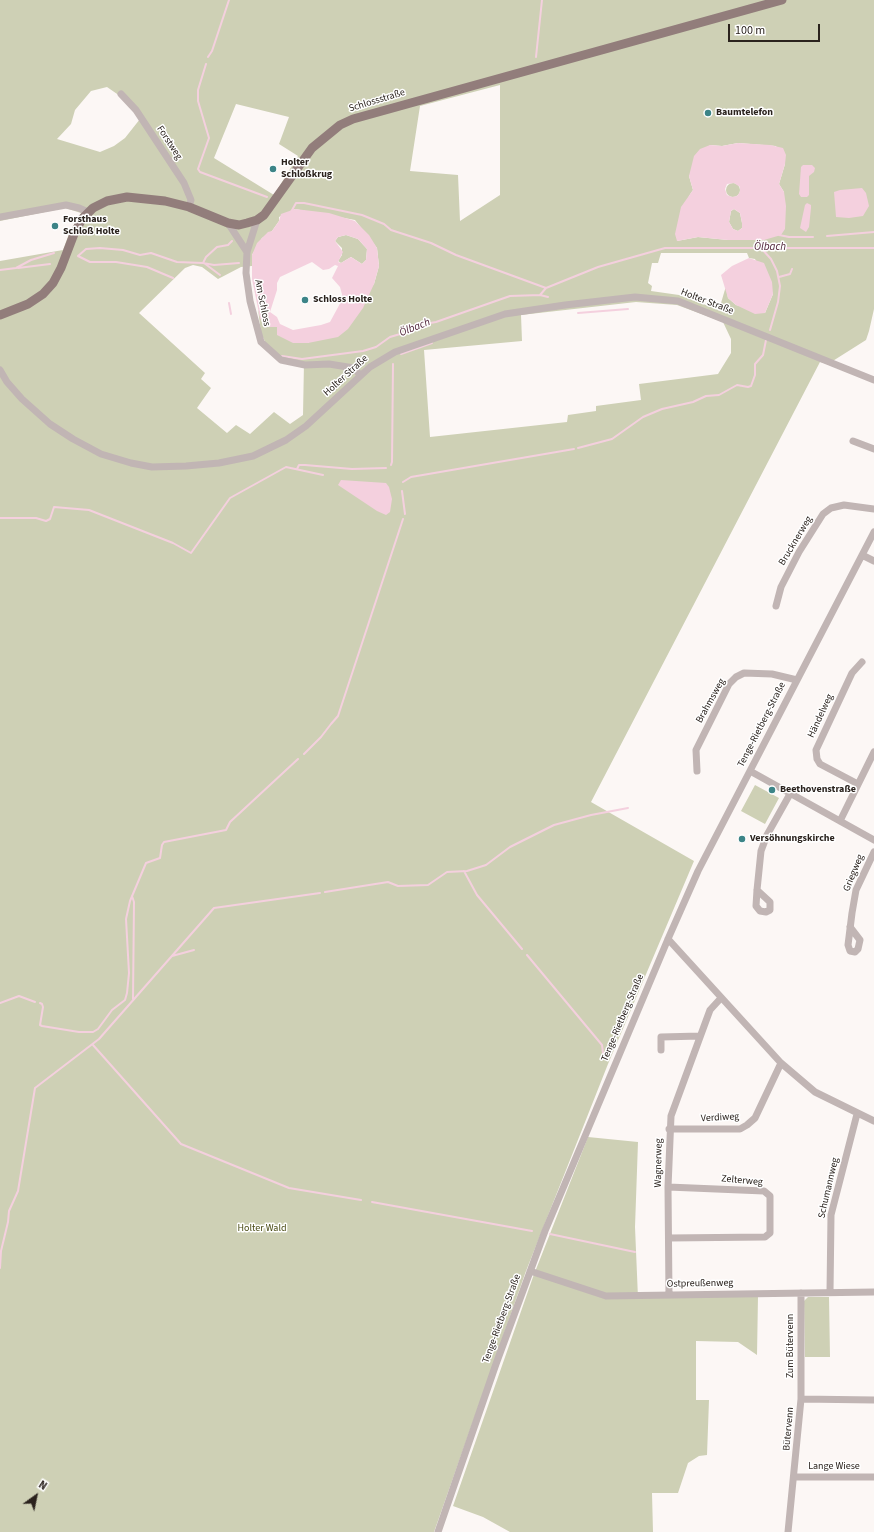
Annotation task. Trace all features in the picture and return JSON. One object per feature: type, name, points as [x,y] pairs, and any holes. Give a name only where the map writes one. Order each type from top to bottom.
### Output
[{"type":"main road","name":"Schlossstraße","points":[[258,220],[274,203],[312,148],[340,126],[354,119],[782,0]]},
{"type":"main road","points":[[0,315],[28,304],[42,294],[53,282],[61,268],[74,234],[88,212],[107,201],[127,197],[165,201],[189,208],[228,223],[238,225],[258,220]]},
{"type":"street","name":"Forstweg","points":[[121,94],[136,110],[184,183],[191,200],[189,208]]},
{"type":"street","points":[[0,217],[66,205],[88,212]]},
{"type":"street","name":"Am Schloss","points":[[258,220],[247,252],[246,273],[250,301],[261,342],[282,360],[305,365],[329,364],[354,368],[360,375]]},
{"type":"street","points":[[228,223],[247,252]]},
{"type":"street","name":"Holter Straße","points":[[0,370],[7,382],[22,399],[50,424],[73,439],[101,454],[131,463],[152,467],[212,464],[253,456],[286,440],[306,426],[360,375],[381,360],[404,348],[506,314],[565,305],[635,297],[678,301],[874,380]]},
{"type":"street","points":[[853,441],[874,449]]},
{"type":"street","name":"Brucknerweg","points":[[776,606],[781,587],[799,552],[823,514],[831,508],[844,505],[874,509]]},
{"type":"street","name":"Tenge-Rietberg-Straße","points":[[438,1532],[496,1364],[566,1179],[668,939],[698,871],[874,532]]},
{"type":"street","points":[[862,555],[874,561]]},
{"type":"street","name":"Händelweg","points":[[858,784],[820,764],[817,759],[816,750],[852,673],[862,662]]},
{"type":"street","name":"Brahmsweg","points":[[697,771],[696,750],[729,684],[736,677],[744,673],[772,674],[797,680]]},
{"type":"street","points":[[840,821],[874,752]]},
{"type":"street","points":[[750,771],[874,840]]},
{"type":"street","points":[[757,890],[763,846],[767,835],[790,794]]},
{"type":"street","name":"Griegweg","points":[[850,927],[856,890],[874,852]]},
{"type":"street","points":[[668,939],[781,1063],[815,1092],[857,1114],[874,1121]]},
{"type":"street","name":"Wagnerweg","points":[[669,1295],[668,1187],[669,1129],[671,1116],[710,1010],[721,998]]},
{"type":"street","points":[[661,1050],[661,1037],[700,1036]]},
{"type":"street","name":"Verdiweg","points":[[669,1129],[740,1129],[747,1125],[755,1118],[781,1063]]},
{"type":"street","name":"Schumannweg","points":[[830,1292],[831,1215],[857,1114]]},
{"type":"street","name":"Zelterweg","points":[[668,1187],[764,1191],[770,1196],[770,1233],[765,1237],[669,1238]]},
{"type":"street","name":"Ostpreußenweg","points":[[530,1272],[606,1296],[874,1292]]},
{"type":"street","name":"Zum Bütervenn","points":[[801,1292],[801,1399]]},
{"type":"street","name":"Bütervenn","points":[[788,1532],[801,1399],[874,1400]]},
{"type":"street","name":"Lange Wiese","points":[[794,1477],[874,1477]]},
{"type":"green space","name":"Holter Wald","points":[[0,0],[874,0],[874,309],[869,331],[866,340],[828,364],[820,362],[591,802],[694,861],[608,1064],[526,1271],[434,1532],[0,1532],[0,261],[63,250],[70,231],[81,213],[65,208],[0,221]],"holes":[[[500,85],[500,195],[460,221],[458,175],[410,171],[420,106]],[[107,87],[120,96],[140,119],[125,138],[114,146],[100,152],[57,139],[71,124],[75,110],[91,91]],[[236,104],[289,117],[279,144],[298,156],[274,195],[214,158]],[[738,143],[776,146],[785,164],[779,184],[784,192],[764,240],[728,240],[698,237],[677,241],[689,196],[693,190],[689,176],[710,145],[722,146]],[[295,209],[355,220],[377,248],[379,266],[374,284],[308,343],[276,326],[268,327],[262,323],[258,309],[261,333],[267,346],[282,358],[304,362],[303,415],[290,424],[274,412],[250,434],[236,425],[227,433],[197,408],[211,388],[201,379],[205,373],[139,313],[185,268],[193,265],[202,267],[218,279],[241,267],[252,266],[252,255],[262,238],[272,231],[279,221],[279,217]],[[661,253],[747,253],[749,258],[755,259],[773,294],[765,313],[736,305],[728,298],[726,286],[719,310],[679,295],[651,291],[652,286],[648,283],[652,263],[658,263]],[[636,302],[677,305],[723,322],[731,339],[731,353],[718,374],[639,384],[641,400],[596,406],[596,411],[568,415],[567,422],[430,437],[424,350],[522,341],[521,315]]]},
{"type":"green space","points":[[730,183],[736,183],[740,187],[740,193],[736,197],[730,197],[726,193],[726,187]]},
{"type":"green space","points":[[734,209],[740,213],[742,223],[742,228],[738,231],[733,229],[729,222],[731,211]]},
{"type":"green space","points":[[346,235],[358,239],[367,249],[366,260],[362,264],[351,257],[341,263],[338,261],[342,255],[342,248],[335,241],[338,237]]},
{"type":"green space","points":[[755,785],[779,798],[765,824],[741,811]]},
{"type":"green space","points":[[588,1137],[638,1142],[635,1227],[638,1298],[758,1296],[757,1355],[738,1342],[696,1341],[696,1400],[709,1400],[707,1455],[699,1456],[688,1463],[678,1493],[652,1493],[653,1532],[510,1532],[483,1517],[453,1506],[533,1277]]},
{"type":"green space","points":[[808,1297],[829,1297],[830,1357],[805,1357],[804,1301]]},
{"type":"shaded area","points":[[738,143],[770,145],[783,148],[786,155],[785,164],[779,184],[784,192],[786,206],[785,229],[781,235],[764,240],[728,240],[698,237],[677,241],[675,234],[681,207],[693,190],[689,176],[694,156],[700,149],[710,145],[722,146]],"holes":[[[734,183],[740,187],[740,192],[737,196],[732,197],[727,195],[725,189],[727,184]],[[734,209],[740,213],[742,223],[742,228],[738,231],[733,229],[729,222],[731,211]]]},
{"type":"shaded area","points":[[803,165],[812,165],[815,168],[814,172],[809,176],[809,195],[807,197],[801,197],[799,194],[801,167]]},
{"type":"shaded area","points":[[862,188],[866,193],[869,206],[863,216],[849,218],[836,217],[834,192]]},
{"type":"shaded area","points":[[807,203],[811,205],[811,208],[809,227],[806,232],[800,228],[805,205]]},
{"type":"shaded area","points":[[295,209],[329,213],[355,221],[369,235],[377,248],[379,266],[374,284],[363,308],[348,329],[338,337],[308,343],[293,343],[277,335],[277,327],[268,327],[260,318],[252,279],[252,255],[257,243],[268,232],[272,231],[279,221],[281,214]],"holes":[[[346,235],[358,239],[367,249],[366,260],[362,264],[351,257],[341,263],[338,262],[343,252],[335,241],[338,237]],[[312,262],[323,270],[329,269],[335,265],[338,266],[332,278],[340,287],[343,298],[330,322],[293,330],[280,324],[277,317],[270,312],[277,290],[277,283],[280,277]]]},
{"type":"shaded area","points":[[749,258],[764,263],[772,282],[773,294],[765,313],[755,314],[736,305],[728,298],[721,275],[732,266]]},
{"type":"shaded area","points":[[341,480],[386,483],[389,487],[392,499],[390,512],[386,515],[377,511],[338,485]]},
{"type":"waterway","points":[[208,57],[212,51],[229,0]]},
{"type":"waterway","points":[[536,57],[542,0]]},
{"type":"waterway","points":[[206,64],[198,90],[198,101],[209,138],[198,169],[200,172],[267,197]]},
{"type":"waterway","name":"Ölbach","points":[[291,212],[296,203],[304,203],[362,215],[384,224],[391,230],[431,243],[456,255],[546,288],[598,267],[665,248],[874,248]]},
{"type":"waterway","name":"Ölbach","points":[[827,236],[874,232]]},
{"type":"waterway","name":"Ölbach","points":[[779,235],[789,237],[813,237]]},
{"type":"waterway","name":"Ölbach","points":[[173,278],[147,267],[116,262],[90,262],[78,256],[86,249],[100,248],[123,250],[140,255],[151,253],[177,262],[203,263],[206,257],[217,247],[228,245],[232,241]]},
{"type":"waterway","points":[[761,248],[771,259],[777,271],[780,286],[778,302],[770,330]]},
{"type":"waterway","name":"Ölbach","points":[[0,270],[16,268],[31,260],[54,253]]},
{"type":"waterway","name":"Ölbach","points":[[203,263],[214,265],[239,263]]},
{"type":"waterway","name":"Ölbach","points":[[204,263],[220,275]]},
{"type":"waterway","name":"Ölbach","points":[[18,268],[50,264]]},
{"type":"waterway","points":[[779,277],[790,274],[792,269]]},
{"type":"waterway","name":"Ölbach","points":[[282,356],[302,359],[363,351],[376,347],[390,337],[407,332],[419,325],[436,322],[510,296],[540,295],[546,288]]},
{"type":"waterway","name":"Ölbach","points":[[540,295],[548,297]]},
{"type":"waterway","name":"Ölbach","points":[[229,303],[231,314]]},
{"type":"waterway","points":[[578,313],[628,309]]},
{"type":"waterway","points":[[578,448],[612,439],[643,417],[662,409],[693,402],[706,396],[719,395],[737,385],[748,387],[751,386],[755,375],[755,364],[763,355],[766,340]]},
{"type":"waterway","points":[[401,354],[432,343]]},
{"type":"waterway","points":[[391,465],[393,364]]},
{"type":"waterway","points":[[403,482],[411,477],[574,449]]},
{"type":"waterway","points":[[297,469],[299,465],[352,469],[386,468]]},
{"type":"waterway","points":[[0,518],[36,518],[46,521],[50,519],[54,507],[89,510],[173,543],[191,553],[230,498],[286,467],[323,475]]},
{"type":"waterway","points":[[402,491],[405,514]]},
{"type":"waterway","points":[[304,754],[321,737],[338,716],[403,519]]},
{"type":"waterway","points":[[40,1003],[43,1007],[40,1025],[42,1026],[79,1032],[93,1032],[98,1029],[112,1010],[125,1000],[129,973],[126,919],[130,901],[146,863],[160,858],[162,845],[164,842],[226,830],[230,822],[298,759]]},
{"type":"waterway","points":[[325,892],[388,882],[398,886],[428,885],[447,872],[467,871],[486,865],[510,847],[554,825],[591,815],[628,808]]},
{"type":"waterway","points":[[464,871],[477,895],[522,949]]},
{"type":"waterway","points":[[0,1268],[1,1251],[9,1211],[18,1191],[35,1088],[99,1039],[214,908],[320,893]]},
{"type":"waterway","points":[[132,896],[134,902],[133,999]]},
{"type":"waterway","points":[[172,956],[194,950]]},
{"type":"waterway","points":[[527,955],[602,1045],[603,1053],[607,1053]]},
{"type":"waterway","points":[[0,1003],[19,996],[35,1002]]},
{"type":"waterway","points":[[93,1045],[181,1144],[289,1188],[361,1200]]},
{"type":"waterway","points":[[372,1202],[532,1231]]},
{"type":"waterway","points":[[550,1234],[635,1252]]},
{"type":"place","name":"Baumtelefon","points":[[708,113]]},
{"type":"place","name":"Holter Schloßkrug","points":[[273,169]]},
{"type":"place","name":"Forsthaus Schloß Holte","points":[[55,226]]},
{"type":"place","name":"Schloss Holte","points":[[305,300]]},
{"type":"place","name":"Beethovenstraße","points":[[772,790]]},
{"type":"place","name":"Versöhnungskirche","points":[[742,839]]}]
